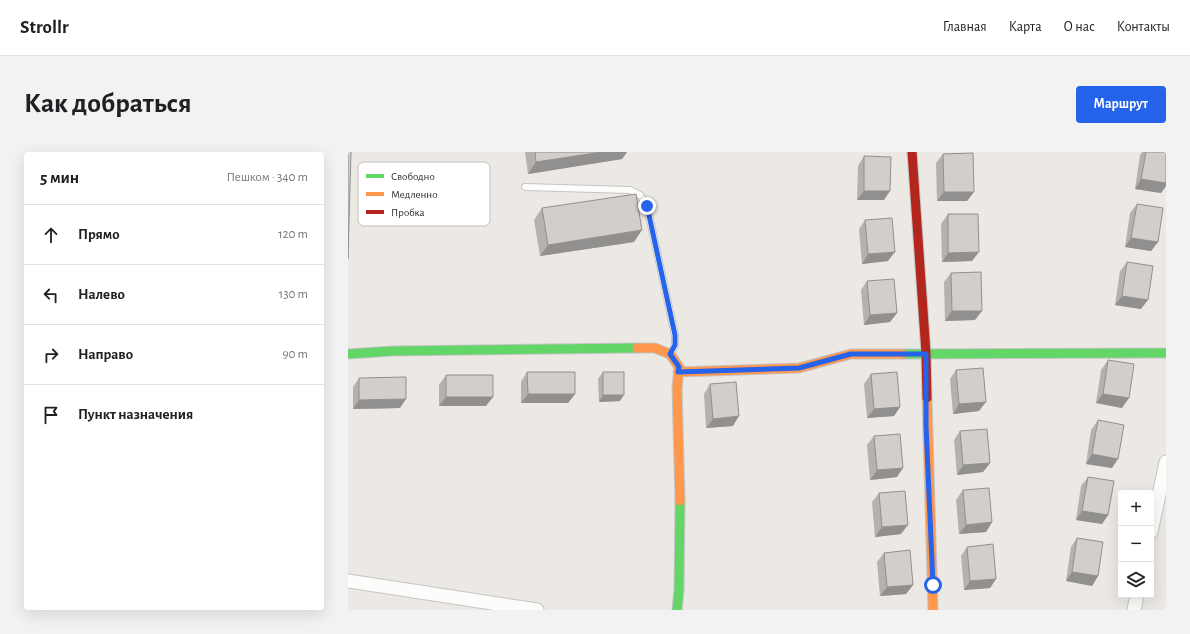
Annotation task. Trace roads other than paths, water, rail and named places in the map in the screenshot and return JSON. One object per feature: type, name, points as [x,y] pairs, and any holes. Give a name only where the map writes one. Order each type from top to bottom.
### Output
[{"type":"street","points":[[912,152],[926,354],[933,610]]},
{"type":"street","points":[[348,354],[401,351],[654,348],[670,354],[679,367],[680,518],[679,590],[677,610]]},
{"type":"street","points":[[678,372],[799,368],[851,354],[1166,352]]},
{"type":"street","points":[[1152,526],[1166,462]]},
{"type":"street","points":[[348,581],[537,610]]},
{"type":"street","points":[[1134,610],[1136,598]]},
{"type":"lane","points":[[525,187],[630,190],[640,195],[647,206],[655,236],[675,335],[675,345],[670,354]]}]
